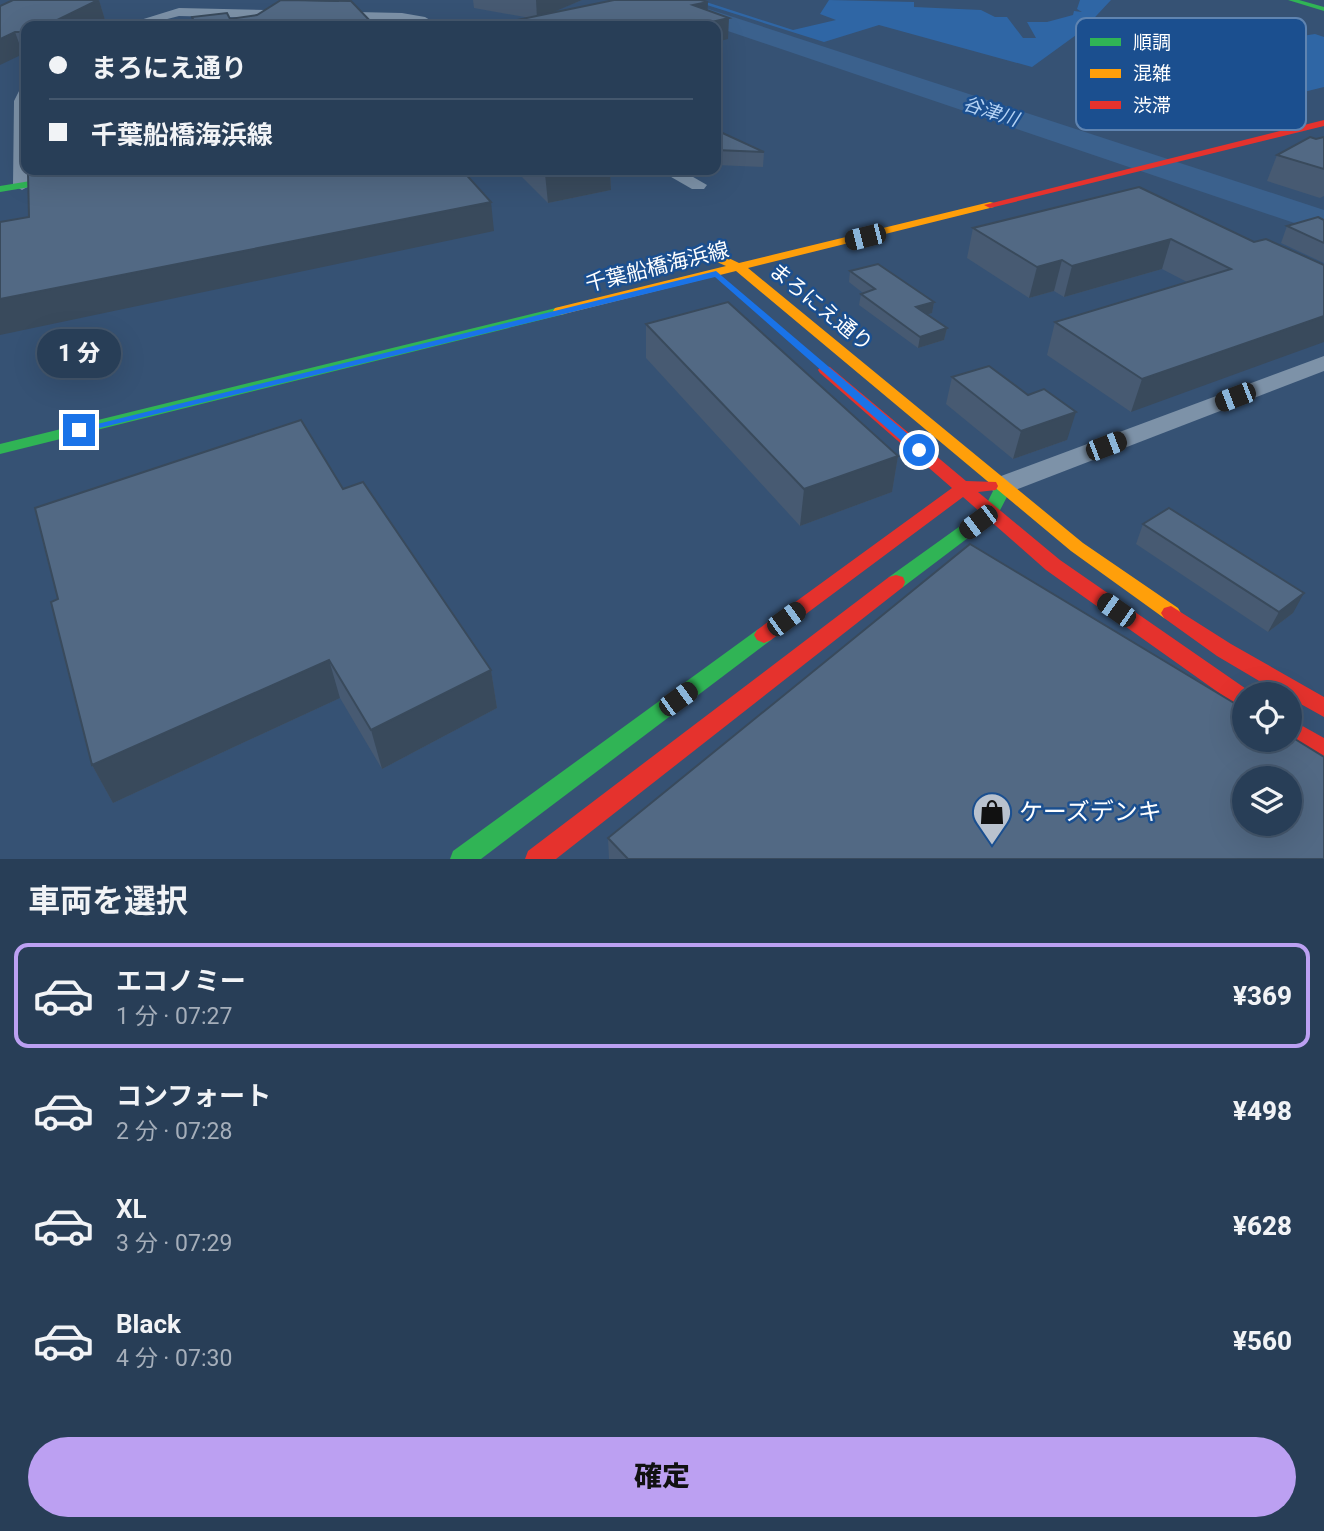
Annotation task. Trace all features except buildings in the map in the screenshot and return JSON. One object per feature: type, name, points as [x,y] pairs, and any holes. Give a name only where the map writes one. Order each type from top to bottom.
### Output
[{"type":"main road","points":[[1291,0],[1324,9]]},
{"type":"main road","name":"千葉船橋海浜線","points":[[1306,116],[1324,111]]},
{"type":"main road","name":"千葉船橋海浜線","points":[[1306,128],[1324,123]]},
{"type":"main road","name":"千葉船橋海浜線","points":[[0,449],[722,278],[740,268],[1256,130]]},
{"type":"main road","name":"千葉船橋海浜線","points":[[708,257],[1123,158],[1172,161],[1296,130]]},
{"type":"main road","points":[[0,189],[85,175]]},
{"type":"main road","points":[[708,257],[722,278]]},
{"type":"main road","name":"まろにえ通り","points":[[708,257],[740,268],[1077,547],[1213,642],[1324,708]]},
{"type":"main road","points":[[816,362],[1053,565],[1232,691]]},
{"type":"main road","points":[[462,859],[965,487],[1003,485],[991,513],[863,606],[537,859]]},
{"type":"main road","points":[[1302,736],[1324,750]]},
{"type":"street","points":[[143,21],[162,15],[216,11],[402,17],[423,21]]},
{"type":"street","points":[[22,175],[22,186]]},
{"type":"street","points":[[677,175],[698,185]]},
{"type":"street","points":[[1003,485],[1320,368]]},
{"type":"shaded area","points":[[691,0],[700,0],[793,30],[836,20],[820,14],[829,0],[914,2],[914,7],[981,10],[995,17],[1007,17],[1023,38],[1036,38],[1027,22],[1047,22],[1073,15],[1074,11],[1082,12],[1077,9],[1080,0],[1111,0],[1094,18],[1076,18],[1076,35],[1032,67],[879,25],[824,42]]},
{"type":"shaded area","points":[[1315,34],[1324,37],[1324,87],[1306,91],[1306,35]]},
{"type":"waterway","name":"谷津川","points":[[659,0],[1324,222]]},
{"type":"traffic: fast","points":[[1291,0],[1324,9]]},
{"type":"traffic: fast","points":[[0,189],[84,175]]},
{"type":"traffic: fast","points":[[0,449],[560,311]]},
{"type":"traffic: fast","points":[[896,582],[991,512],[1001,491]]},
{"type":"traffic: fast","points":[[462,859],[764,635]]},
{"type":"traffic: slow","points":[[560,311],[990,205]]},
{"type":"traffic: slow","points":[[714,256],[740,268],[1077,547],[1171,613]]},
{"type":"traffic: jam","points":[[1306,127],[1324,123]]},
{"type":"traffic: jam","points":[[990,205],[1295,130]]},
{"type":"traffic: jam","points":[[825,370],[1053,565],[1232,691]]},
{"type":"traffic: jam","points":[[764,635],[965,487],[990,486]]},
{"type":"traffic: jam","points":[[537,859],[896,582]]},
{"type":"traffic: jam","points":[[1171,613],[1224,650],[1324,708]]},
{"type":"traffic: jam","points":[[1302,735],[1324,749]]},
{"type":"place","name":"ケーズデンキ","points":[[992,846]]},
{"type":"route","points":[[79,430],[716,274],[865,406],[919,450]]}]
